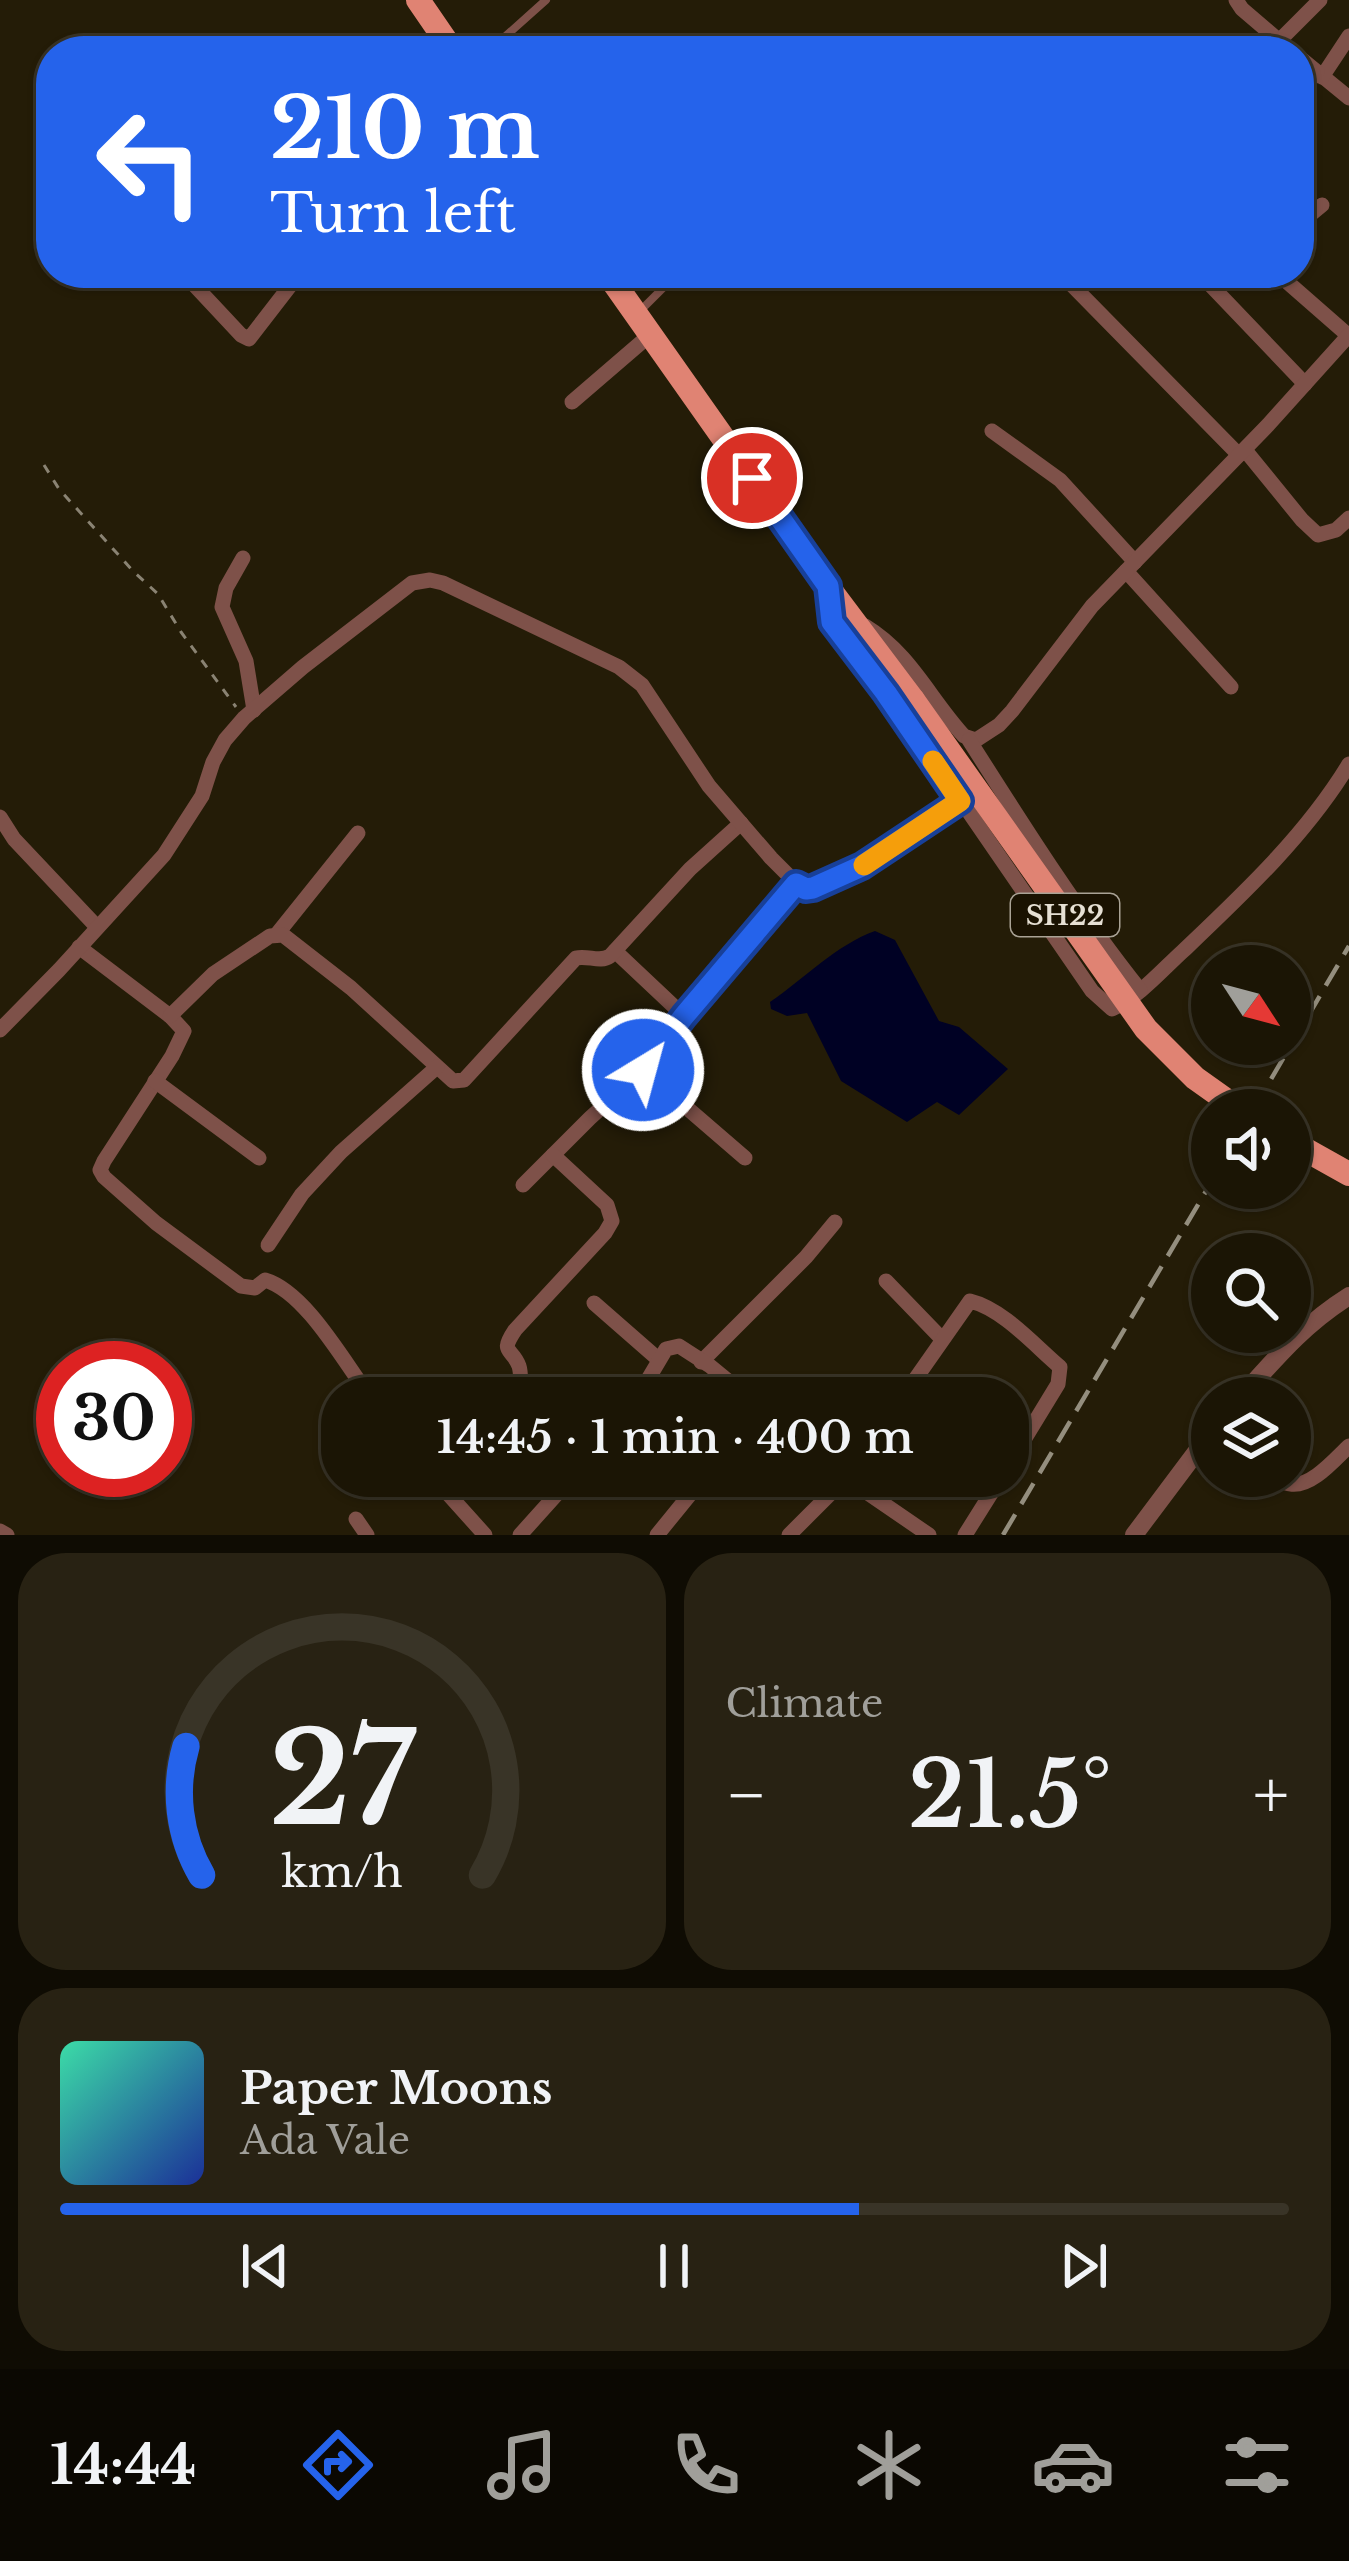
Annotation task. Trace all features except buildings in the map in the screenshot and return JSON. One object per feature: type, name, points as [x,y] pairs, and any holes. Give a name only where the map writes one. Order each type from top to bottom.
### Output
[{"type":"main road","points":[[418,0],[443,36]]},
{"type":"main road","name":"SH22","points":[[619,288],[1147,1029],[1210,1089]]},
{"type":"main road","points":[[1311,1153],[1349,1174]]},
{"type":"street","points":[[1236,0],[1273,36]]},
{"type":"street","points":[[1293,36],[1320,0]]},
{"type":"street","points":[[1314,79],[1349,36]]},
{"type":"street","points":[[1314,69],[1349,98]]},
{"type":"street","points":[[1314,212],[1322,205]]},
{"type":"street","points":[[197,288],[249,339],[288,288]]},
{"type":"street","points":[[1075,288],[1318,535],[1336,530],[1349,518]]},
{"type":"street","points":[[1213,288],[1305,385]]},
{"type":"street","points":[[969,740],[984,737],[1012,711],[1065,639],[1349,336],[1294,288]]},
{"type":"street","points":[[572,402],[644,324]]},
{"type":"street","points":[[992,431],[1060,480],[1231,687]]},
{"type":"street","points":[[243,558],[226,588],[222,607],[246,661],[249,714]]},
{"type":"street","points":[[0,1030],[164,855],[202,796],[225,740],[249,714],[412,583],[430,580],[457,590],[631,676],[709,786],[796,884],[806,889],[862,866],[960,801]]},
{"type":"street","points":[[828,586],[832,622],[1092,991],[1108,1007],[1115,1009],[1140,991],[1256,882],[1349,764]]},
{"type":"street","points":[[852,619],[891,643],[969,740],[1034,842],[1140,991]]},
{"type":"street","points":[[0,817],[97,927]]},
{"type":"street","points":[[277,934],[297,943],[453,1081],[464,1080],[576,958],[606,959],[690,869],[741,823]]},
{"type":"street","points":[[170,1016],[213,974],[277,934],[358,833]]},
{"type":"street","points":[[523,1185],[643,1070],[796,884]]},
{"type":"street","points":[[80,947],[184,1031],[104,1161],[100,1170],[104,1177],[156,1223],[241,1286],[255,1288],[265,1280],[278,1285],[322,1329],[356,1377]]},
{"type":"street","points":[[615,950],[684,1016]]},
{"type":"street","points":[[268,1245],[302,1194],[341,1152],[437,1066]]},
{"type":"street","points":[[643,1070],[745,1158]]},
{"type":"street","points":[[155,1082],[259,1158]]},
{"type":"street","points":[[520,1377],[520,1367],[506,1342],[612,1221],[607,1205],[553,1155]]},
{"type":"street","points":[[701,1362],[835,1222]]},
{"type":"street","points":[[886,1281],[943,1340]]},
{"type":"street","points":[[1259,1377],[1298,1334],[1349,1296]]},
{"type":"street","points":[[917,1377],[970,1301],[978,1303],[1060,1367],[1058,1384],[1029,1432]]},
{"type":"street","points":[[594,1303],[658,1359]]},
{"type":"street","points":[[648,1377],[665,1349],[679,1346],[723,1377]]},
{"type":"street","points":[[1311,1475],[1349,1446]]},
{"type":"street","points":[[1134,1535],[1191,1459]]},
{"type":"street","points":[[451,1497],[485,1535]]},
{"type":"street","points":[[520,1535],[554,1497]]},
{"type":"street","points":[[657,1535],[688,1497]]},
{"type":"street","points":[[789,1535],[826,1497]]},
{"type":"street","points":[[875,1497],[929,1535]]},
{"type":"street","points":[[965,1535],[989,1497]]},
{"type":"street","points":[[356,1519],[367,1535]]},
{"type":"lane","points":[[506,36],[546,0]]},
{"type":"lane","points":[[644,324],[668,288]]},
{"type":"path","points":[[44,465],[69,500],[158,594],[181,632],[249,714]]},
{"type":"water","points":[[875,931],[895,940],[939,1021],[959,1027],[1008,1069],[959,1115],[937,1102],[907,1122],[841,1081],[807,1013],[787,1016],[771,1009],[770,1002],[821,963]]},
{"type":"railway","points":[[1265,1089],[1349,946]]},
{"type":"railway","points":[[1003,1535],[1195,1209]]},
{"type":"slow traffic","points":[[864,865],[960,801],[933,761]]},
{"type":"route","points":[[643,1070],[796,884],[813,888],[862,866],[960,801],[832,622],[828,586],[752,478]]}]
